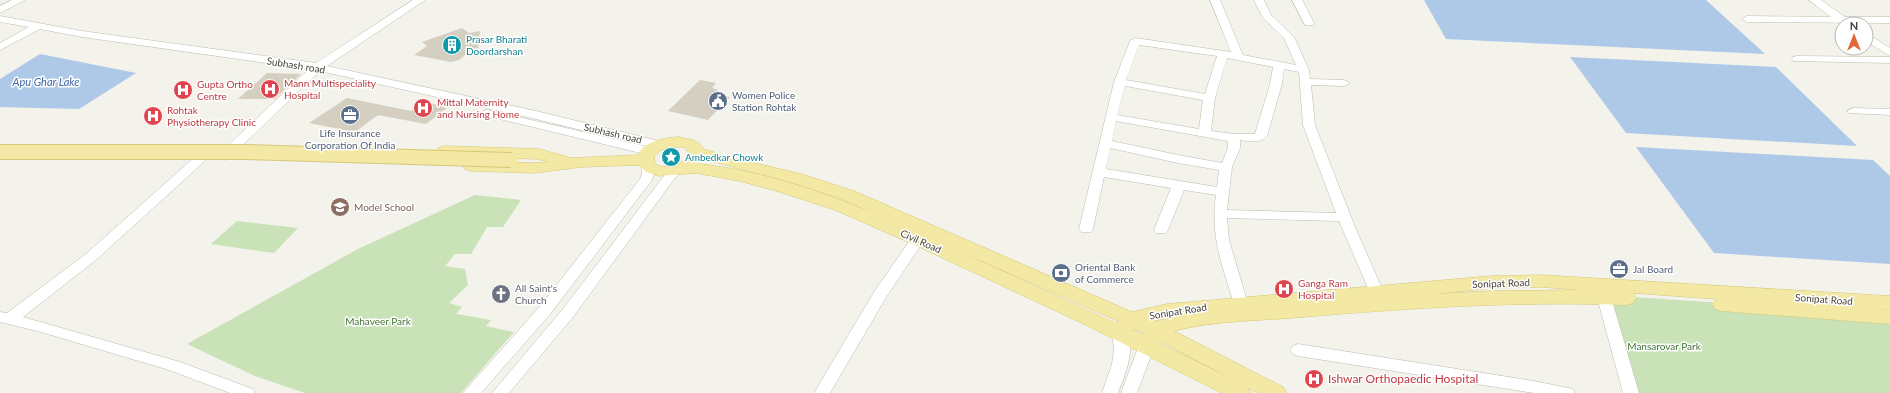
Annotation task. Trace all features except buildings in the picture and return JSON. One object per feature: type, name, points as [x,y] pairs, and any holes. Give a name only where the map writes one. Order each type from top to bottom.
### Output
[{"type":"main road","name":"Civil Road","points":[[1125,326],[838,205],[786,188],[711,170],[654,170],[650,155],[679,141],[694,146],[698,152],[720,160],[794,178],[848,195],[1152,338]]},
{"type":"main road","points":[[0,148],[228,152],[534,168],[650,155]]},
{"type":"main road","points":[[0,152],[244,152],[511,160],[575,164]]},
{"type":"main road","points":[[0,156],[202,157],[228,152]]},
{"type":"main road","points":[[679,169],[697,157],[698,152]]},
{"type":"main road","name":"Sonipat Road","points":[[1152,338],[1174,324],[1492,282],[1541,281],[1721,298],[1890,317]]},
{"type":"main road","name":"Sonipat Road","points":[[1125,326],[1167,310],[1241,304],[1379,297],[1554,295],[1890,303]]},
{"type":"main road","points":[[1152,338],[1180,361],[1240,393]]},
{"type":"main road","points":[[1152,338],[1276,393]]},
{"type":"street","points":[[0,10],[20,0]]},
{"type":"street","points":[[228,152],[315,70],[420,0]]},
{"type":"street","points":[[1215,0],[1239,58]]},
{"type":"street","points":[[1260,0],[1267,16],[1289,37],[1306,76],[1309,125],[1344,217],[1379,297]]},
{"type":"street","points":[[1297,0],[1309,23]]},
{"type":"street","points":[[1814,0],[1837,16]]},
{"type":"street","name":"Subhash road","points":[[0,19],[315,70],[462,103],[561,120],[650,155]]},
{"type":"street","points":[[1747,19],[1834,22]]},
{"type":"street","points":[[1874,21],[1890,20]]},
{"type":"street","points":[[0,47],[39,26]]},
{"type":"street","name":"Subhash road","points":[[0,27],[315,70]]},
{"type":"street","points":[[1086,229],[1120,82],[1135,41],[1223,54],[1279,65],[1306,76],[1344,83]]},
{"type":"street","points":[[1874,42],[1890,53]]},
{"type":"street","points":[[1205,132],[1210,98],[1223,54]]},
{"type":"street","points":[[1797,59],[1890,60]]},
{"type":"street","points":[[1111,117],[1234,138],[1240,136],[1256,138],[1261,136],[1276,84],[1279,65]]},
{"type":"street","points":[[1120,82],[1210,98]]},
{"type":"street","name":"Subhash road","points":[[462,103],[551,128],[589,131]]},
{"type":"street","points":[[1853,111],[1890,112]]},
{"type":"street","points":[[551,128],[561,120]]},
{"type":"street","points":[[1234,138],[1234,148],[1226,167],[1221,192],[1220,214],[1222,240],[1241,304]]},
{"type":"street","points":[[1105,143],[1178,159],[1226,167]]},
{"type":"street","points":[[472,393],[546,309],[646,180],[650,155]]},
{"type":"street","points":[[4,319],[91,257],[202,157]]},
{"type":"street","points":[[500,393],[568,313],[663,183],[679,169]]},
{"type":"street","points":[[1098,172],[1221,192]]},
{"type":"street","points":[[1161,230],[1179,185]]},
{"type":"street","points":[[1220,214],[1344,217]]},
{"type":"street","points":[[822,393],[879,296],[918,240]]},
{"type":"street","points":[[1604,297],[1631,393]]},
{"type":"street","points":[[4,319],[41,327],[174,366],[247,393]]},
{"type":"street","points":[[1110,393],[1122,360],[1125,326]]},
{"type":"street","points":[[1129,393],[1152,338]]},
{"type":"street","points":[[1298,350],[1414,369],[1498,380],[1567,393]]},
{"type":"green space","name":"Mahaveer Park","points":[[475,195],[521,200],[503,227],[487,227],[471,254],[455,254],[445,266],[465,269],[468,285],[449,303],[462,307],[456,314],[491,320],[486,326],[514,332],[461,393],[305,393],[255,376],[187,344],[358,249]]},
{"type":"green space","points":[[237,221],[298,228],[274,253],[211,244]]},
{"type":"green space","name":"Mansarovar Park","points":[[1602,295],[1890,314],[1890,393],[1628,393]]},
{"type":"water","points":[[1424,0],[1706,0],[1765,54],[1446,39]]},
{"type":"water","name":"Apu Ghar Lake","points":[[40,54],[136,73],[79,109],[0,107],[0,79]]},
{"type":"water","points":[[1570,57],[1776,67],[1857,146],[1626,133]]},
{"type":"water","points":[[1636,147],[1873,160],[1890,176],[1890,264],[1714,253]]},
{"type":"place","name":"Prasar Bharati Doordarshan","points":[[452,45]]},
{"type":"place","name":"Mann Multispeciality Hospital","points":[[270,89]]},
{"type":"place","name":"Gupta Ortho Centre","points":[[183,90]]},
{"type":"place","name":"Women Police Station Rohtak","points":[[718,101]]},
{"type":"place","name":"Mittal Maternity and Nursing Home","points":[[423,108]]},
{"type":"place","name":"Life Insurance Corporation Of India","points":[[350,115]]},
{"type":"place","name":"Rohtak Physiotherapy Clinic","points":[[153,116]]},
{"type":"place","name":"Ambedkar Chowk","points":[[671,157]]},
{"type":"place","name":"Model School","points":[[340,207]]},
{"type":"place","name":"Jal Board","points":[[1619,269]]},
{"type":"place","name":"Oriental Bank of Commerce","points":[[1061,273]]},
{"type":"place","name":"Ganga Ram Hospital","points":[[1284,289]]},
{"type":"place","name":"All Saint's Church","points":[[501,294]]},
{"type":"place","name":"Ishwar Orthopaedic Hospital","points":[[1314,379]]}]
